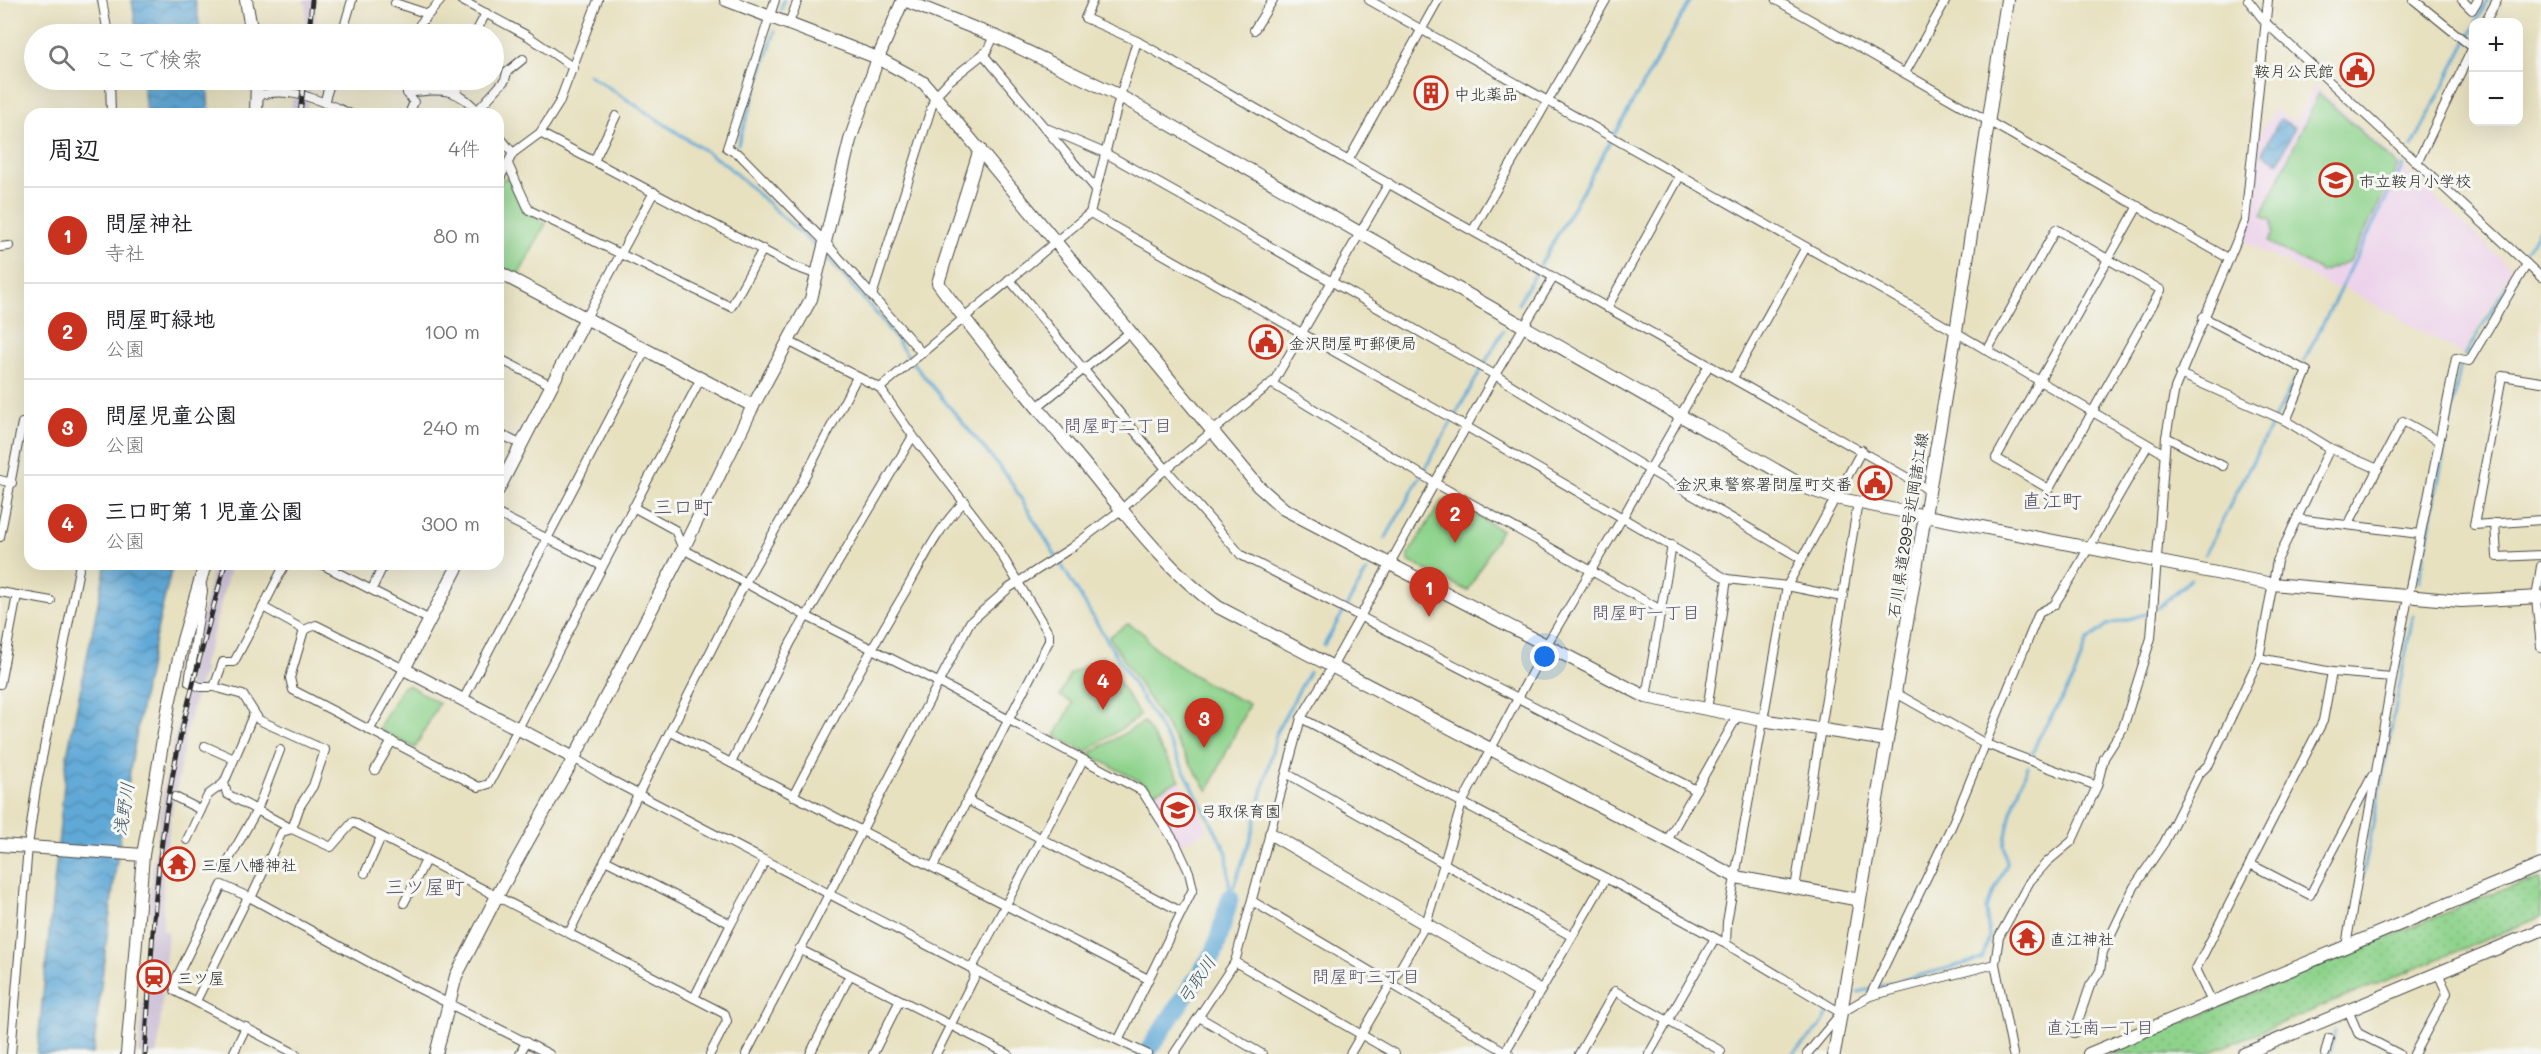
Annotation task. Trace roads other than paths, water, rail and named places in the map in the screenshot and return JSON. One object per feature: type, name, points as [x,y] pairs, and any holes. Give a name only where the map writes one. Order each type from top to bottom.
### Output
[{"type":"street","points":[[102,0],[106,24]]},
{"type":"street","points":[[246,0],[250,24]]},
{"type":"street","points":[[345,24],[352,0]]},
{"type":"street","points":[[420,24],[441,0]]},
{"type":"street","points":[[461,0],[528,36],[574,68]]},
{"type":"street","points":[[504,171],[513,153],[540,133],[560,103],[598,0]]},
{"type":"street","points":[[726,0],[878,58],[924,83],[1258,486],[1284,509],[1646,697],[1738,716],[1886,740]]},
{"type":"street","points":[[775,0],[727,148],[740,155],[825,245],[872,296],[919,354]]},
{"type":"street","points":[[789,23],[798,0]]},
{"type":"street","points":[[436,1054],[456,976],[497,896],[574,758],[683,549],[753,406],[811,300],[849,140],[878,58],[904,0],[994,36],[1120,96],[1809,489],[1835,498],[2272,584],[2460,601],[2539,598]]},
{"type":"street","points":[[1093,0],[1085,18],[1137,41],[1929,490]]},
{"type":"street","points":[[1254,30],[1273,0]]},
{"type":"street","points":[[1369,0],[1956,332],[2163,453]]},
{"type":"street","points":[[1348,160],[1438,0]]},
{"type":"street","points":[[1473,230],[1606,0]]},
{"type":"street","points":[[1905,73],[1946,0]]},
{"type":"street","name":"石川県道299号近岡諸江線","points":[[1834,1054],[1956,332],[2007,0]]},
{"type":"street","points":[[2248,0],[2266,22],[2541,277]]},
{"type":"street","points":[[2013,1054],[1995,964],[1999,937],[2030,881],[2047,862],[2072,841],[2097,786],[2104,758],[2123,728],[2151,638],[2163,453],[2175,388],[2245,221],[2268,0]]},
{"type":"street","points":[[2414,0],[2469,44]]},
{"type":"street","points":[[2462,0],[2472,10],[2478,0]]},
{"type":"street","points":[[2487,18],[2497,0]]},
{"type":"street","points":[[1779,1],[2228,258]]},
{"type":"street","points":[[395,3],[428,14]]},
{"type":"street","points":[[480,24],[486,14]]},
{"type":"street","points":[[872,296],[935,96],[949,81],[987,51],[994,36]]},
{"type":"street","points":[[880,388],[1090,213],[1120,96],[1137,41]]},
{"type":"street","points":[[983,54],[1096,189]]},
{"type":"street","points":[[2417,163],[2469,54]]},
{"type":"street","points":[[504,81],[507,72],[523,59]]},
{"type":"street","points":[[110,90],[111,108]]},
{"type":"street","points":[[256,108],[257,90]]},
{"type":"street","points":[[324,103],[328,90]]},
{"type":"street","points":[[407,90],[407,93],[414,102],[412,108]]},
{"type":"street","points":[[407,93],[426,90],[456,93],[467,99],[475,108]]},
{"type":"street","points":[[482,108],[497,90]]},
{"type":"street","points":[[257,96],[272,91],[303,94],[336,108]]},
{"type":"street","points":[[594,160],[616,116]]},
{"type":"street","points":[[1044,127],[1107,153],[1492,374],[1649,470],[1802,559]]},
{"type":"street","points":[[540,133],[793,266],[818,275]]},
{"type":"street","points":[[504,142],[513,153]]},
{"type":"street","points":[[980,149],[938,283],[963,317],[1122,509],[1194,590],[1218,607],[1736,877],[1860,900]]},
{"type":"street","points":[[508,164],[529,210],[731,307],[764,249]]},
{"type":"street","points":[[1607,308],[1680,176]]},
{"type":"street","points":[[746,1054],[970,622],[1018,581],[1071,548],[1122,509],[1166,469],[1270,383],[1302,334],[1389,183]]},
{"type":"street","points":[[504,479],[586,318],[654,192]]},
{"type":"street","points":[[1987,351],[2056,229],[2108,259],[2161,290],[2049,489],[1996,458],[2039,381],[2108,259],[2138,206]]},
{"type":"street","points":[[1090,213],[1467,427],[1727,579],[1787,586],[1842,597]]},
{"type":"street","points":[[1733,378],[1806,247]]},
{"type":"street","points":[[2346,946],[2392,677],[2456,358],[2469,361],[2527,264]]},
{"type":"street","points":[[504,275],[753,406]]},
{"type":"street","points":[[1174,1054],[1234,962],[1301,718],[1360,616],[1431,481],[1467,427],[1492,374],[1524,328],[1553,278]]},
{"type":"street","points":[[1009,279],[1166,469],[1241,555],[1695,790]]},
{"type":"street","points":[[2203,317],[2307,371],[2279,418]]},
{"type":"street","points":[[1037,407],[1130,332]]},
{"type":"street","points":[[788,341],[880,388],[913,436],[965,501],[1018,581],[1049,634],[1049,641],[933,867]]},
{"type":"street","points":[[463,700],[646,350]]},
{"type":"street","points":[[504,361],[553,386]]},
{"type":"street","points":[[1350,1054],[1426,924],[1462,803],[1547,644],[1623,517],[1709,365]]},
{"type":"street","points":[[2180,375],[2279,418],[2330,448],[2378,469]]},
{"type":"street","points":[[2541,382],[2502,376],[2474,525],[2541,520]]},
{"type":"street","points":[[568,933],[745,583],[801,484],[857,377]]},
{"type":"street","points":[[304,630],[290,678],[293,690],[479,787],[489,784],[701,378]]},
{"type":"street","points":[[1270,383],[1431,481],[1661,610]]},
{"type":"street","points":[[2348,525],[2403,422],[2439,441]]},
{"type":"street","points":[[0,537],[22,423]]},
{"type":"street","points":[[504,436],[522,445]]},
{"type":"street","points":[[730,764],[806,616],[913,436]]},
{"type":"street","points":[[2166,437],[2223,466]]},
{"type":"street","points":[[1871,994],[1926,882],[1986,744],[2039,613],[2054,605],[2148,445]]},
{"type":"street","points":[[2074,1033],[2090,986],[2100,971],[2103,952],[2134,887],[2164,843],[2198,775],[2209,764],[2259,658],[2277,561],[2330,448]]},
{"type":"street","points":[[1726,944],[1726,922],[1736,877],[1787,586],[1862,450]]},
{"type":"street","points":[[0,480],[12,483]]},
{"type":"street","points":[[793,796],[871,648],[932,544],[954,511],[965,501]]},
{"type":"street","points":[[1795,888],[1858,502]]},
{"type":"street","points":[[633,507],[675,531],[683,549],[806,616],[938,682],[1142,791],[1176,844],[1192,881],[1193,889],[1148,979],[1123,1041]]},
{"type":"street","points":[[504,517],[602,566]]},
{"type":"street","points":[[2297,519],[2420,534]]},
{"type":"street","points":[[2495,523],[2497,557],[2541,555]]},
{"type":"street","points":[[1646,697],[1672,545]]},
{"type":"street","points":[[2541,566],[2539,598],[2541,647]]},
{"type":"street","points":[[11,1054],[28,846],[54,688],[79,570]]},
{"type":"street","points":[[128,1054],[143,855],[169,704],[183,640],[204,570]]},
{"type":"street","points":[[214,687],[223,662],[234,662],[282,570]]},
{"type":"street","points":[[333,570],[430,620]]},
{"type":"street","points":[[372,590],[381,570]]},
{"type":"street","points":[[370,729],[456,570]]},
{"type":"street","points":[[1707,710],[1727,579]]},
{"type":"street","points":[[201,582],[203,591],[189,682],[200,687],[214,687],[243,695],[252,705],[259,720],[325,750],[314,786],[300,806],[292,829]]},
{"type":"street","points":[[0,592],[51,601]]},
{"type":"street","points":[[0,684],[17,595]]},
{"type":"street","points":[[263,607],[304,630]]},
{"type":"street","points":[[304,630],[316,625],[404,669],[1032,1000],[1147,1054]]},
{"type":"street","points":[[2259,658],[2332,672],[2392,677]]},
{"type":"street","points":[[2212,1002],[2196,969],[2324,721],[2332,672]]},
{"type":"street","points":[[1896,693],[1986,744],[2097,786]]},
{"type":"street","points":[[187,840],[208,795],[224,783],[254,713]]},
{"type":"street","points":[[1667,841],[1738,716]]},
{"type":"street","points":[[1301,718],[1606,878],[1726,944],[1841,1013]]},
{"type":"street","points":[[671,732],[1148,979]]},
{"type":"street","points":[[375,770],[392,741]]},
{"type":"street","points":[[205,746],[234,759]]},
{"type":"street","points":[[224,868],[257,810],[280,750]]},
{"type":"street","points":[[936,1054],[975,976],[972,968],[1083,760]]},
{"type":"street","points":[[2250,864],[2310,895],[2376,769]]},
{"type":"street","points":[[1286,773],[1571,936]]},
{"type":"street","points":[[224,783],[228,794],[292,829],[331,847],[353,822],[725,1014],[727,1021],[710,1054]]},
{"type":"street","points":[[175,797],[201,810]]},
{"type":"street","points":[[967,800],[1182,912]]},
{"type":"street","points":[[196,1001],[282,832],[292,829]]},
{"type":"street","points":[[1271,834],[1539,990]]},
{"type":"street","points":[[364,873],[381,837]]},
{"type":"street","points":[[0,845],[143,855]]},
{"type":"street","points":[[405,903],[426,860]]},
{"type":"street","points":[[605,860],[731,924]]},
{"type":"street","points":[[694,998],[765,861]]},
{"type":"street","points":[[2089,1054],[2541,865]]},
{"type":"street","points":[[1252,901],[1392,982],[1506,1053],[1539,990],[1606,878]]},
{"type":"street","points":[[296,1054],[175,991],[174,983],[222,885],[250,897],[399,978],[549,1054]]},
{"type":"street","points":[[2252,1052],[2541,930]]},
{"type":"street","points":[[1649,1054],[1715,938]]},
{"type":"street","points":[[799,949],[1003,1053]]},
{"type":"street","points":[[1234,962],[1395,1054]]},
{"type":"street","points":[[1807,1054],[1841,1013],[1871,994],[1995,964]]},
{"type":"street","points":[[2414,1054],[2447,993],[2438,973]]},
{"type":"street","points":[[810,1054],[850,975]]},
{"type":"street","points":[[1579,1054],[1615,991],[1721,1051],[1719,1054]]},
{"type":"street","points":[[873,1054],[900,1000]]},
{"type":"street","points":[[2348,1010],[2358,1033],[2399,1054]]},
{"type":"street","points":[[1199,1017],[1262,1054]]},
{"type":"street","points":[[233,1054],[246,1027]]},
{"type":"street","points":[[2325,1054],[2329,1038]]},
{"type":"street","points":[[520,1054],[526,1042]]},
{"type":"water","points":[[132,0],[195,0],[199,24],[136,24]]},
{"type":"water","points":[[144,90],[208,90],[209,108],[145,108]]},
{"type":"water","points":[[2280,119],[2295,127],[2278,162],[2262,153]]},
{"type":"water","name":"浅野川","points":[[105,570],[172,570],[145,685],[134,746],[93,1054],[37,1054],[67,755]]},
{"type":"waterway","points":[[781,10],[784,0]]},
{"type":"waterway","points":[[1518,304],[1691,0]]},
{"type":"waterway","points":[[2478,18],[2487,0]]},
{"type":"waterway","points":[[738,144],[775,31]]},
{"type":"waterway","points":[[2412,147],[2469,37]]},
{"type":"waterway","points":[[588,74],[725,164],[819,250]]},
{"type":"waterway","points":[[2304,361],[2403,165]]},
{"type":"waterway","points":[[2526,251],[2541,226]]},
{"type":"waterway","points":[[826,256],[882,320],[912,362],[1008,477],[1170,744],[1227,853],[1230,898]]},
{"type":"waterway","points":[[2465,355],[2518,266]]},
{"type":"waterway","points":[[1385,539],[1503,331]]},
{"type":"waterway","points":[[2419,582],[2461,363]]},
{"type":"waterway","points":[[2205,554],[2296,377]]},
{"type":"waterway","points":[[1324,645],[1367,571]]},
{"type":"waterway","points":[[2158,608],[2191,579]]},
{"type":"waterway","points":[[2031,757],[2039,737],[2073,680],[2087,641],[2107,625],[2149,613]]},
{"type":"waterway","points":[[2355,918],[2413,616]]},
{"type":"waterway","points":[[1230,896],[1251,838],[1277,731],[1309,672]]},
{"type":"waterway","points":[[1858,992],[1982,959],[1989,937],[1986,909],[2007,864],[2004,846],[2011,812],[2028,766]]},
{"type":"waterway","name":"弓取川","points":[[1146,1054],[1215,951],[1230,898]]},
{"type":"waterway","points":[[1793,1054],[1820,1027],[1829,1012]]},
{"type":"waterway","points":[[2330,1054],[2335,1031]]},
{"type":"railway","points":[[310,24],[312,0]]},
{"type":"railway","points":[[301,108],[303,90]]},
{"type":"railway","points":[[145,1054],[154,922],[165,823],[175,762],[188,705],[223,570]]},
{"type":"place","name":"鞍月公民館","points":[[2357,70]]},
{"type":"place","name":"中北薬品","points":[[1431,93]]},
{"type":"place","name":"市立鞍月小学校","points":[[2336,180]]},
{"type":"place","name":"金沢問屋町郵便局","points":[[1266,342]]},
{"type":"place","name":"金沢東警察署問屋町交番","points":[[1875,483]]},
{"type":"place","name":"問屋町緑地","points":[[1455,543]]},
{"type":"place","name":"問屋神社","points":[[1429,617]]},
{"type":"place","name":"三口町第１児童公園","points":[[1103,710]]},
{"type":"place","name":"問屋児童公園","points":[[1204,748]]},
{"type":"place","name":"弓取保育園","points":[[1178,810]]},
{"type":"place","name":"三屋八幡神社","points":[[178,864]]},
{"type":"place","name":"直江神社","points":[[2027,938]]},
{"type":"place","name":"三ツ屋","points":[[154,977]]},
{"type":"district","name":"問屋町二丁目","points":[[1118,425]]},
{"type":"district","name":"直江町","points":[[2052,500]]},
{"type":"district","name":"三口町","points":[[683,506]]},
{"type":"district","name":"問屋町一丁目","points":[[1646,612]]},
{"type":"district","name":"三ツ屋町","points":[[425,886]]},
{"type":"district","name":"問屋町三丁目","points":[[1366,976]]},
{"type":"district","name":"直江南一丁目","points":[[2100,1027]]}]
